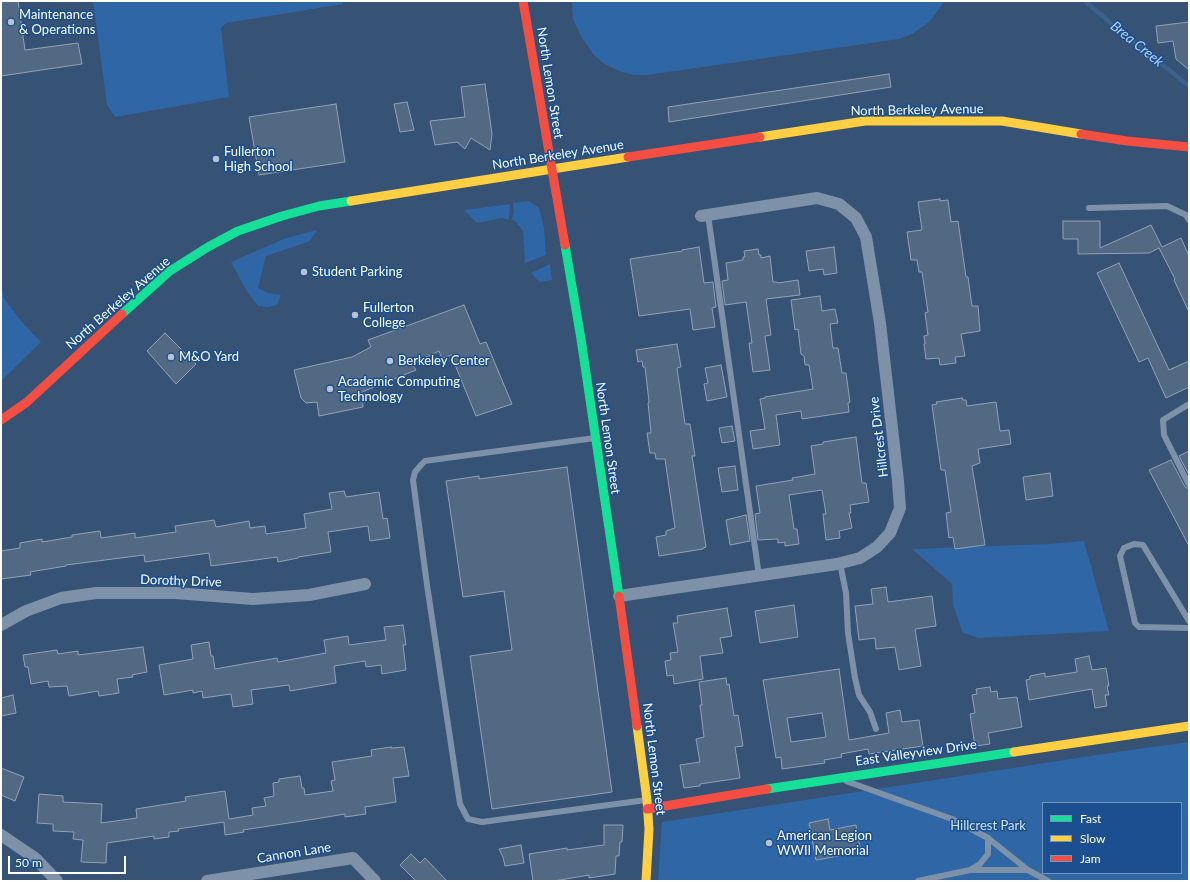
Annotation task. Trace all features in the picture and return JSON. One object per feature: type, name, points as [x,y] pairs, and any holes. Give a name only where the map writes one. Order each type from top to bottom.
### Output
[{"type":"street","name":"North Lemon Street","points":[[523,1],[581,339],[619,596],[647,805],[649,829],[646,881]]},
{"type":"street","name":"North Berkeley Avenue","points":[[1,420],[27,402],[146,291],[170,271],[208,247],[238,231],[282,216],[319,206],[865,121],[1002,121],[1127,141],[1189,147]]},
{"type":"street","name":"Hillcrest Drive","points":[[619,596],[759,576],[840,563],[860,558],[877,547],[890,533],[900,508],[880,323],[866,237],[856,218],[839,204],[818,198],[705,215]]},
{"type":"street","name":"Dorothy Drive","points":[[1,625],[26,611],[61,598],[96,593],[175,593],[253,599],[309,595],[365,584]]},
{"type":"street","name":"East Valleyview Drive","points":[[647,805],[1189,726]]},
{"type":"street","points":[[1,835],[36,858],[57,881]]},
{"type":"street","name":"Cannon Lane","points":[[207,881],[354,858],[376,881]]},
{"type":"lane","points":[[1089,208],[1167,206],[1186,215],[1189,220]]},
{"type":"lane","points":[[705,215],[759,576]]},
{"type":"lane","points":[[1189,404],[1163,420],[1164,435],[1189,485]]},
{"type":"lane","points":[[595,438],[426,461],[421,465],[415,472],[413,480],[428,593],[460,804],[468,819],[482,822],[647,805]]},
{"type":"lane","points":[[1189,621],[1144,545],[1134,544],[1124,548],[1120,556],[1134,622],[1139,627],[1189,628]]},
{"type":"lane","points":[[840,563],[846,593],[848,633],[854,678],[859,694],[870,712],[876,729]]},
{"type":"lane","points":[[836,778],[952,819],[988,838],[1028,870],[1048,881]]},
{"type":"lane","points":[[970,870],[980,864],[988,854],[988,838]]},
{"type":"lane","points":[[918,881],[970,870],[1028,870]]},
{"type":"green space","points":[[93,1],[342,1],[343,4],[226,23],[221,28],[229,97],[115,117],[107,105]]},
{"type":"green space","points":[[572,1],[945,1],[929,22],[912,34],[899,39],[647,75],[634,75],[619,71],[603,63],[593,54],[582,38],[573,19]]},
{"type":"green space","points":[[529,201],[539,208],[544,228],[546,255],[525,263],[523,231],[515,221],[511,220],[514,213],[513,203]]},
{"type":"green space","points":[[510,204],[509,220],[502,218],[477,223],[464,210]]},
{"type":"green space","points":[[317,230],[308,242],[266,256],[258,288],[268,293],[281,295],[277,305],[268,307],[258,306],[246,290],[231,262],[286,238]]},
{"type":"green space","points":[[550,264],[552,280],[539,282],[531,273]]},
{"type":"green space","points":[[1,282],[4,298],[21,321],[41,342],[1,381]]},
{"type":"green space","points":[[1084,541],[1109,631],[979,638],[963,633],[953,605],[952,584],[912,549],[1048,544]]},
{"type":"green space","name":"Hillcrest Park","points":[[1189,742],[1189,881],[658,881],[662,822]]},
{"type":"building","name":"Maintenance & Operations","points":[[1,1],[18,1],[25,50],[78,43],[82,64],[1,76]]},
{"type":"building","points":[[1189,22],[1189,70],[1176,59],[1173,41],[1158,43],[1156,26]]},
{"type":"building","points":[[889,74],[891,87],[669,122],[668,107]]},
{"type":"building","points":[[485,84],[492,134],[490,150],[471,138],[465,149],[457,142],[435,145],[430,121],[465,117],[461,87]]},
{"type":"building","points":[[407,102],[414,130],[400,132],[394,104]]},
{"type":"building","points":[[336,104],[345,162],[259,175],[249,117]]},
{"type":"building","points":[[940,199],[940,201],[948,200],[951,222],[958,221],[966,277],[968,277],[972,306],[978,306],[980,331],[961,334],[965,356],[955,357],[956,363],[940,365],[939,358],[926,359],[924,336],[928,335],[925,313],[928,312],[922,272],[919,272],[917,260],[911,260],[907,232],[922,230],[918,202]]},
{"type":"building","points":[[1063,221],[1100,221],[1100,248],[1151,225],[1162,247],[1181,238],[1189,256],[1189,312],[1174,280],[1175,279],[1159,248],[1149,253],[1078,254],[1078,239],[1063,239]]},
{"type":"building","points":[[699,247],[704,283],[713,282],[716,307],[712,308],[715,327],[693,330],[690,309],[639,316],[630,259]]},
{"type":"building","points":[[834,247],[837,273],[824,275],[823,269],[809,271],[806,251]]},
{"type":"building","points":[[758,249],[761,258],[770,256],[773,282],[778,283],[798,280],[800,295],[766,299],[771,335],[765,336],[770,370],[753,372],[749,343],[752,343],[746,302],[725,305],[722,281],[728,280],[726,263],[743,260],[743,257],[745,257],[744,251]]},
{"type":"building","points":[[1119,263],[1169,370],[1189,361],[1189,387],[1166,398],[1148,358],[1139,362],[1097,273]]},
{"type":"building","points":[[820,296],[822,311],[835,309],[838,323],[830,324],[833,348],[838,348],[842,373],[846,373],[850,402],[848,403],[849,412],[802,419],[801,411],[776,415],[780,445],[753,449],[750,431],[765,429],[760,399],[813,389],[809,365],[805,365],[804,356],[801,354],[798,329],[795,330],[791,300]]},
{"type":"building","name":"Berkeley Center","points":[[464,305],[480,344],[486,342],[512,404],[476,416],[451,355],[442,359],[439,351],[412,364],[416,370],[362,392],[363,407],[319,416],[317,402],[306,403],[301,398],[294,370],[352,357],[371,347],[368,340]]},
{"type":"building","name":"M&O Yard","points":[[165,333],[196,364],[176,384],[147,351]]},
{"type":"building","points":[[677,344],[681,367],[677,368],[685,424],[690,424],[695,456],[692,456],[706,547],[703,549],[659,556],[656,537],[666,535],[666,531],[675,528],[665,459],[656,459],[655,453],[650,453],[647,433],[651,433],[645,367],[643,367],[642,361],[638,362],[636,350]]},
{"type":"building","points":[[721,365],[727,397],[707,401],[704,384],[708,383],[705,368]]},
{"type":"building","points":[[962,398],[963,400],[966,400],[967,406],[996,402],[1000,431],[1009,430],[1011,444],[978,449],[980,463],[972,466],[985,545],[955,549],[953,537],[949,538],[946,513],[951,512],[945,470],[941,470],[932,405],[937,404],[936,402]]},
{"type":"building","points":[[732,426],[735,441],[722,443],[719,428]]},
{"type":"building","points":[[856,437],[862,483],[866,483],[869,502],[850,505],[851,513],[849,513],[852,528],[839,531],[840,538],[826,540],[823,514],[826,514],[822,490],[789,495],[794,529],[797,529],[799,544],[785,546],[785,542],[778,543],[778,539],[758,540],[755,514],[760,513],[756,486],[793,480],[792,478],[815,474],[811,446],[823,444],[823,442]]},
{"type":"building","points":[[1189,451],[1189,475],[1179,456]]},
{"type":"building","points":[[1171,460],[1185,487],[1189,489],[1189,546],[1149,470]]},
{"type":"building","points":[[735,466],[738,490],[722,492],[718,468]]},
{"type":"building","points":[[567,467],[612,792],[492,809],[470,656],[512,650],[504,591],[463,597],[446,481],[479,476],[479,479]]},
{"type":"building","points":[[1050,473],[1053,496],[1026,500],[1023,477]]},
{"type":"building","points":[[344,491],[346,497],[379,492],[383,519],[387,518],[390,538],[370,541],[368,526],[328,532],[331,552],[298,557],[278,562],[277,557],[211,566],[209,553],[145,562],[144,555],[66,565],[30,572],[31,575],[1,579],[1,551],[20,548],[20,543],[42,539],[42,542],[72,537],[72,535],[100,531],[101,538],[135,533],[135,538],[176,532],[175,526],[214,520],[216,527],[249,521],[250,528],[265,526],[266,534],[306,528],[304,514],[332,509],[329,493]]},
{"type":"building","points":[[746,515],[750,541],[730,545],[726,520]]},
{"type":"building","points":[[886,587],[888,602],[932,596],[936,626],[915,629],[921,666],[899,670],[895,647],[876,649],[875,638],[859,640],[855,606],[873,604],[871,589]]},
{"type":"building","points":[[794,605],[798,637],[760,643],[755,611]]},
{"type":"building","points":[[727,608],[732,636],[720,638],[723,653],[700,656],[703,679],[674,684],[673,675],[667,676],[665,661],[671,660],[670,653],[678,652],[673,623],[678,623],[677,616]]},
{"type":"building","points":[[403,625],[406,645],[403,645],[406,670],[382,674],[381,665],[366,667],[365,661],[334,666],[336,683],[290,691],[289,685],[251,690],[253,704],[233,707],[231,694],[203,698],[202,691],[193,693],[193,690],[164,695],[159,665],[193,659],[191,645],[209,642],[215,669],[277,658],[278,662],[326,653],[324,640],[348,636],[349,645],[386,640],[384,627]]},
{"type":"building","points":[[143,647],[147,672],[132,675],[133,677],[117,679],[119,693],[99,696],[98,691],[69,696],[67,686],[49,687],[48,681],[31,684],[28,667],[25,667],[23,655],[57,650],[58,654],[78,651],[78,655]]},
{"type":"building","points":[[1089,656],[1092,670],[1106,668],[1109,686],[1107,686],[1109,695],[1105,695],[1107,706],[1095,708],[1092,689],[1029,700],[1026,680],[1030,679],[1030,676],[1045,673],[1045,677],[1077,672],[1075,659]]},
{"type":"building","points":[[839,669],[849,740],[889,733],[886,713],[900,710],[902,722],[919,720],[923,746],[869,754],[868,749],[841,754],[842,757],[824,760],[825,763],[782,769],[781,757],[776,758],[763,680]],"holes":[[[822,713],[826,737],[791,742],[787,718]]]},
{"type":"building","points":[[726,678],[727,685],[729,684],[734,716],[738,715],[743,746],[735,747],[740,778],[684,788],[680,765],[700,762],[696,739],[704,737],[699,682]]},
{"type":"building","points":[[990,687],[991,692],[997,691],[998,699],[1017,697],[1022,727],[988,733],[990,744],[975,746],[970,714],[975,713],[972,695],[977,694],[976,689]]},
{"type":"building","points":[[13,695],[16,713],[1,716],[1,698]]},
{"type":"building","points":[[404,747],[409,776],[393,778],[396,802],[365,807],[366,814],[345,817],[345,814],[243,830],[244,832],[225,835],[224,822],[178,829],[179,831],[169,832],[169,837],[154,839],[154,836],[107,843],[106,863],[81,862],[83,840],[73,839],[74,832],[53,831],[53,824],[37,823],[39,794],[63,796],[63,802],[102,804],[101,823],[137,818],[136,809],[186,801],[185,797],[225,791],[229,819],[253,815],[252,808],[266,806],[264,798],[274,796],[273,783],[279,782],[279,779],[300,776],[305,795],[333,791],[331,781],[335,780],[332,762],[372,756],[371,750]]},
{"type":"building","points":[[1,768],[24,777],[15,801],[1,795]]},
{"type":"building","points":[[828,819],[830,830],[856,825],[861,852],[816,860],[809,823]]},
{"type":"building","points":[[604,825],[623,825],[619,856],[616,856],[615,874],[589,878],[589,875],[554,881],[533,881],[529,854],[567,848],[567,850],[604,845]]},
{"type":"building","points":[[521,845],[524,863],[505,866],[499,849]]},
{"type":"building","points":[[411,854],[420,863],[425,858],[447,881],[416,881],[400,865]]},
{"type":"waterway","name":"Brea Creek","points":[[1085,1],[1189,86]]},
{"type":"traffic: fast","points":[[122,314],[170,271],[208,247],[238,231],[282,216],[319,206],[351,201]]},
{"type":"traffic: fast","points":[[565,245],[581,339],[619,596]]},
{"type":"traffic: fast","points":[[767,789],[1014,752]]},
{"type":"traffic: slow","points":[[760,137],[865,121],[1002,121],[1081,134]]},
{"type":"traffic: slow","points":[[351,201],[628,157]]},
{"type":"traffic: slow","points":[[637,726],[647,800],[649,829],[646,881]]},
{"type":"traffic: slow","points":[[1014,752],[1189,726]]},
{"type":"traffic: jam","points":[[523,1],[565,245]]},
{"type":"traffic: jam","points":[[1081,134],[1127,141],[1189,147]]},
{"type":"traffic: jam","points":[[628,157],[760,137]]},
{"type":"traffic: jam","points":[[1,420],[27,402],[122,314]]},
{"type":"traffic: jam","points":[[619,596],[637,726]]},
{"type":"traffic: jam","points":[[647,809],[767,789]]},
{"type":"place","name":"Maintenance & Operations","points":[[11,22]]},
{"type":"place","name":"Fullerton High School","points":[[216,159]]},
{"type":"place","name":"Student Parking","points":[[304,272]]},
{"type":"place","name":"Fullerton College","points":[[355,315]]},
{"type":"place","name":"M&O Yard","points":[[171,357]]},
{"type":"place","name":"Berkeley Center","points":[[390,361]]},
{"type":"place","name":"Academic Computing Technology","points":[[330,389]]},
{"type":"place","name":"American Legion WWII Memorial","points":[[769,843]]}]
